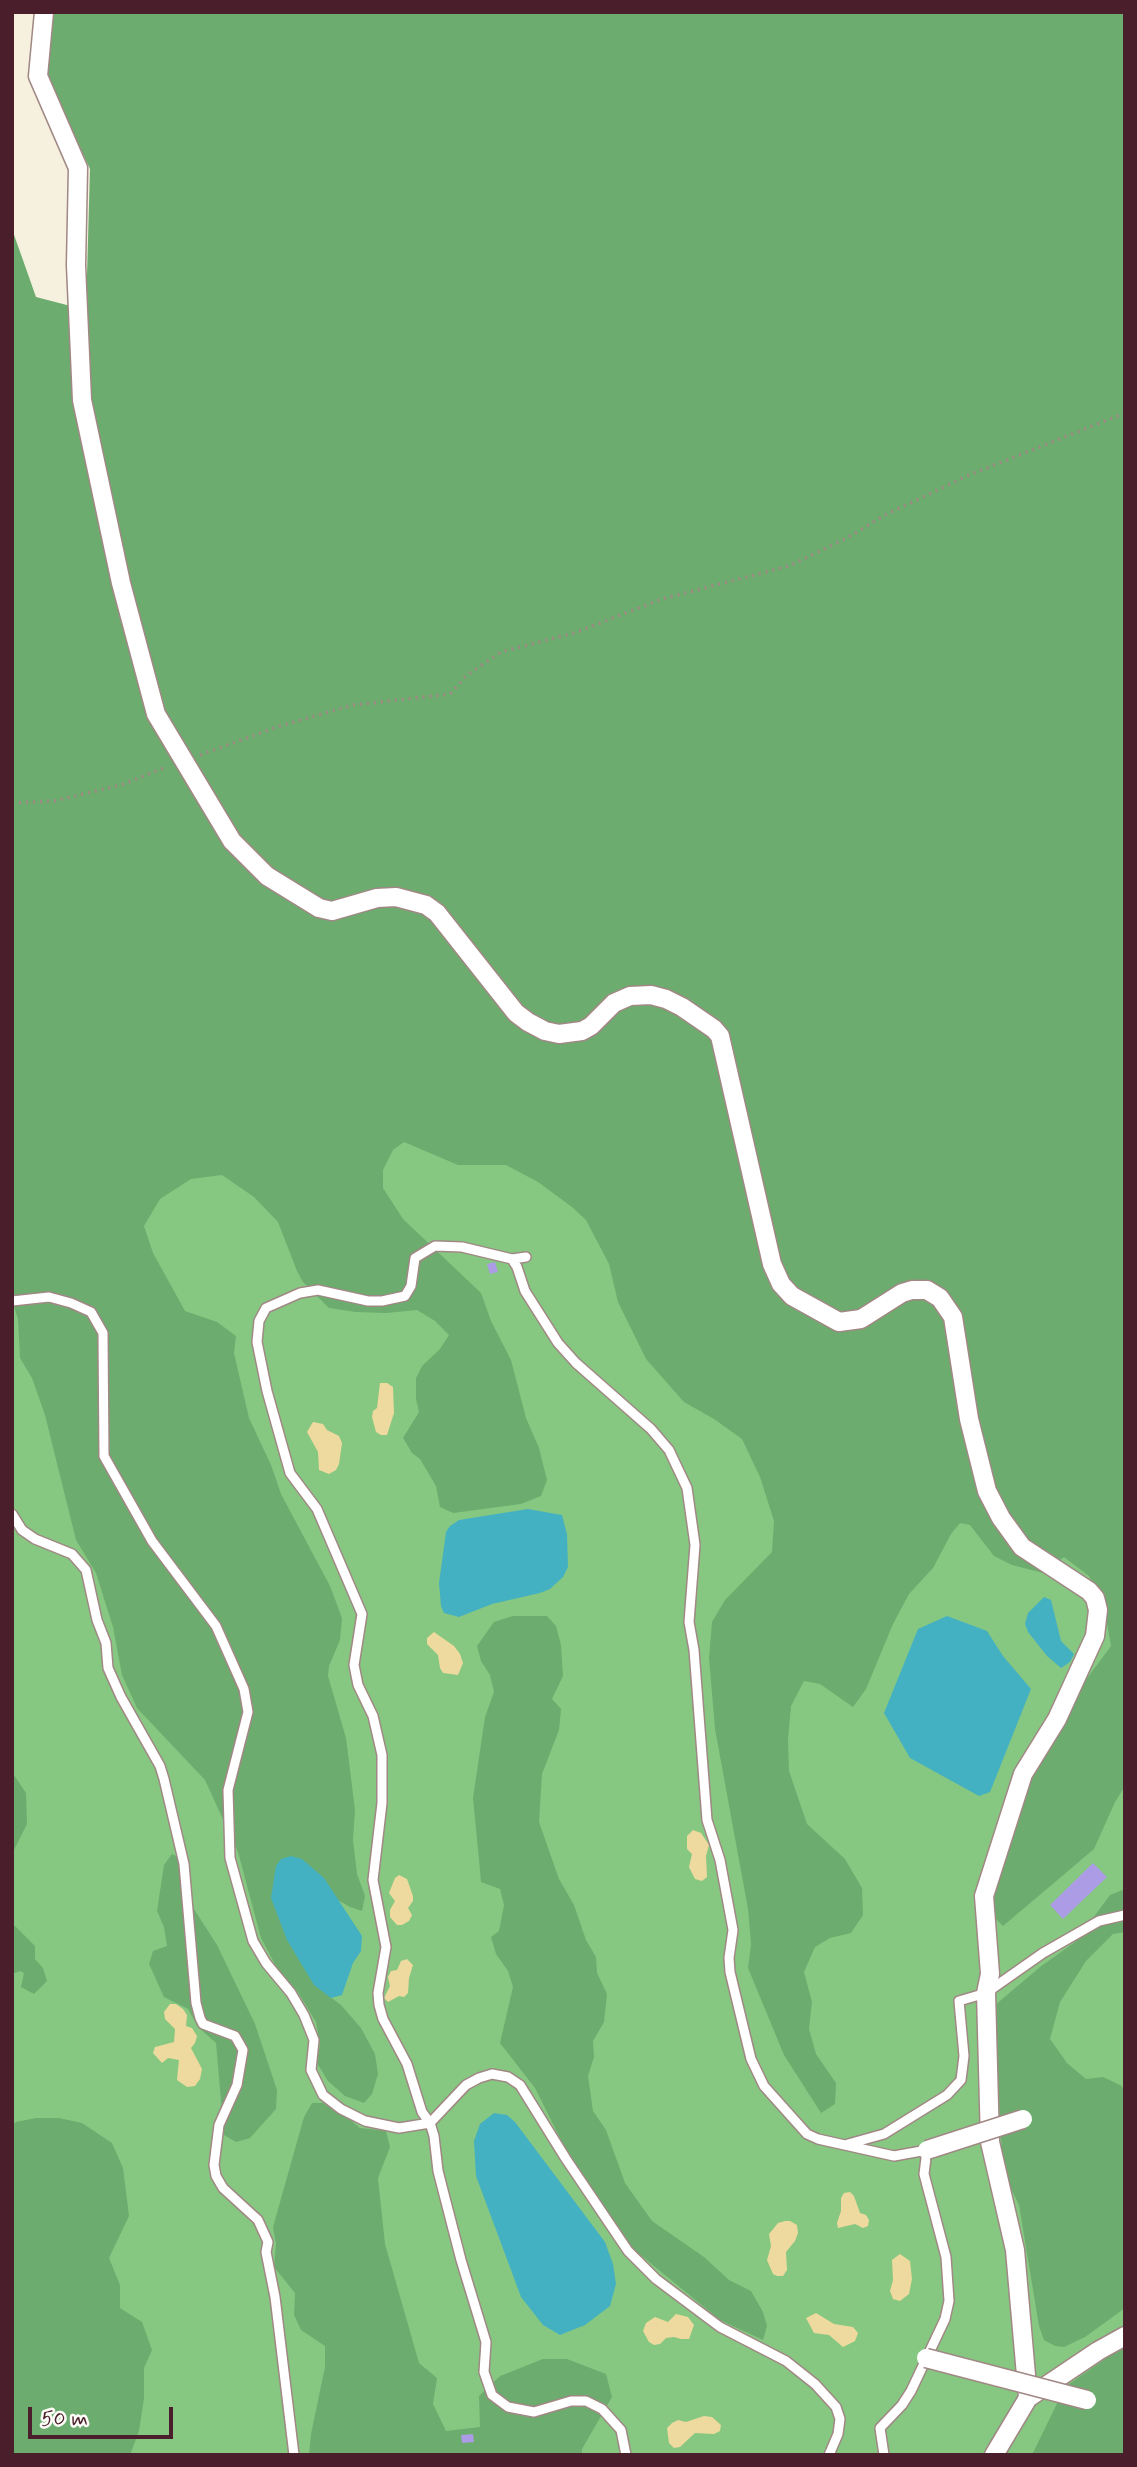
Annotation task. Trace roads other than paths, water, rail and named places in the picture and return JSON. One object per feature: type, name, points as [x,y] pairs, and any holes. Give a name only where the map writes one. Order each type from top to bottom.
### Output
[{"type":"street","points":[[44,12],[38,76],[79,168],[76,265],[82,400],[121,583],[156,714],[232,841],[267,876],[319,908],[332,911],[377,898],[396,897],[426,905],[437,913],[516,1013],[536,1026],[559,1034],[582,1031],[591,1026],[614,1003],[630,996],[651,995],[666,999],[698,1016],[720,1037],[772,1264],[781,1284],[792,1296],[839,1322],[861,1320],[902,1293],[912,1290],[927,1290],[940,1298],[953,1317],[969,1419],[987,1491],[1022,1547],[1089,1591],[1098,1610],[1095,1636],[1057,1718],[1023,1774],[984,1896],[990,1973],[986,1993],[990,2142],[1015,2250],[1028,2398]]},
{"type":"street","points":[[927,2150],[1023,2119]]},
{"type":"street","points":[[994,2455],[1028,2398],[1098,2350],[1125,2336]]},
{"type":"street","points":[[926,2358],[1087,2400]]},
{"type":"lane","points":[[526,1257],[512,1259],[461,1247],[435,1246],[415,1258],[411,1286],[405,1296],[368,1301],[318,1290],[300,1293],[266,1308],[259,1321],[257,1342],[290,1473],[317,1509],[362,1614],[354,1665],[358,1685],[373,1716],[382,1755],[382,1803],[373,1880],[386,1947],[378,1993],[379,2005],[383,2019],[407,2064],[422,2112],[430,2123],[434,2136],[433,2172],[461,2260],[479,2330],[487,2349],[479,2372],[492,2395],[508,2407],[534,2412],[571,2401],[586,2401],[602,2409],[621,2430],[626,2455]]},
{"type":"lane","points":[[512,1259],[525,1291],[558,1343],[576,1363],[657,1436],[669,1450],[687,1488],[695,1545],[689,1622],[694,1650],[706,1820],[720,1860],[733,1930],[729,1958],[751,2059],[764,2086],[807,2134],[894,2156],[927,2150],[925,2174],[946,2257],[949,2301],[945,2319],[911,2391],[880,2428],[884,2455]]},
{"type":"lane","points":[[12,1301],[49,1297],[91,1312],[103,1333],[104,1456],[152,1541],[216,1626],[244,1689],[248,1712],[228,1790],[230,1858],[253,1941],[266,1963],[291,1993],[314,2039],[311,2070],[323,2095],[365,2122],[399,2128],[430,2123],[466,2085],[479,2078],[492,2074],[508,2077],[520,2085],[628,2251],[656,2279],[720,2327],[786,2361],[815,2384],[836,2407],[840,2419],[838,2434],[829,2455]]},
{"type":"lane","points":[[12,1514],[22,1530],[34,1539],[72,1554],[86,1570],[97,1619],[106,1643],[108,1668],[121,1697],[160,1766],[164,1779],[184,1864],[196,2003],[200,2018],[203,2024],[235,2036],[243,2050],[237,2085],[219,2125],[214,2165],[216,2176],[223,2188],[258,2220],[268,2242],[266,2252],[275,2297],[295,2455]]},
{"type":"lane","points":[[842,2145],[884,2134],[947,2095],[961,2080],[964,2067],[959,2001],[986,1993],[1043,1953],[1099,1921],[1125,1915]]},
{"type":"water","points":[[528,1509],[562,1515],[567,1534],[568,1567],[563,1577],[550,1589],[540,1593],[492,1604],[459,1617],[444,1613],[439,1583],[446,1532],[450,1526],[459,1520]]},
{"type":"water","points":[[1044,1597],[1051,1600],[1061,1641],[1074,1654],[1070,1662],[1061,1668],[1047,1656],[1025,1624],[1028,1613]]},
{"type":"water","points":[[947,1616],[987,1631],[1003,1656],[1031,1689],[990,1792],[979,1796],[910,1758],[884,1713],[918,1629]]},
{"type":"water","points":[[291,1856],[302,1859],[324,1878],[362,1936],[361,1951],[353,1963],[342,1995],[331,1998],[314,1985],[287,1940],[271,1898],[276,1866],[281,1859]]},
{"type":"water","points":[[494,2113],[507,2115],[515,2122],[605,2242],[613,2264],[616,2284],[610,2306],[585,2325],[560,2335],[543,2325],[521,2297],[476,2176],[474,2141],[480,2124]]}]
